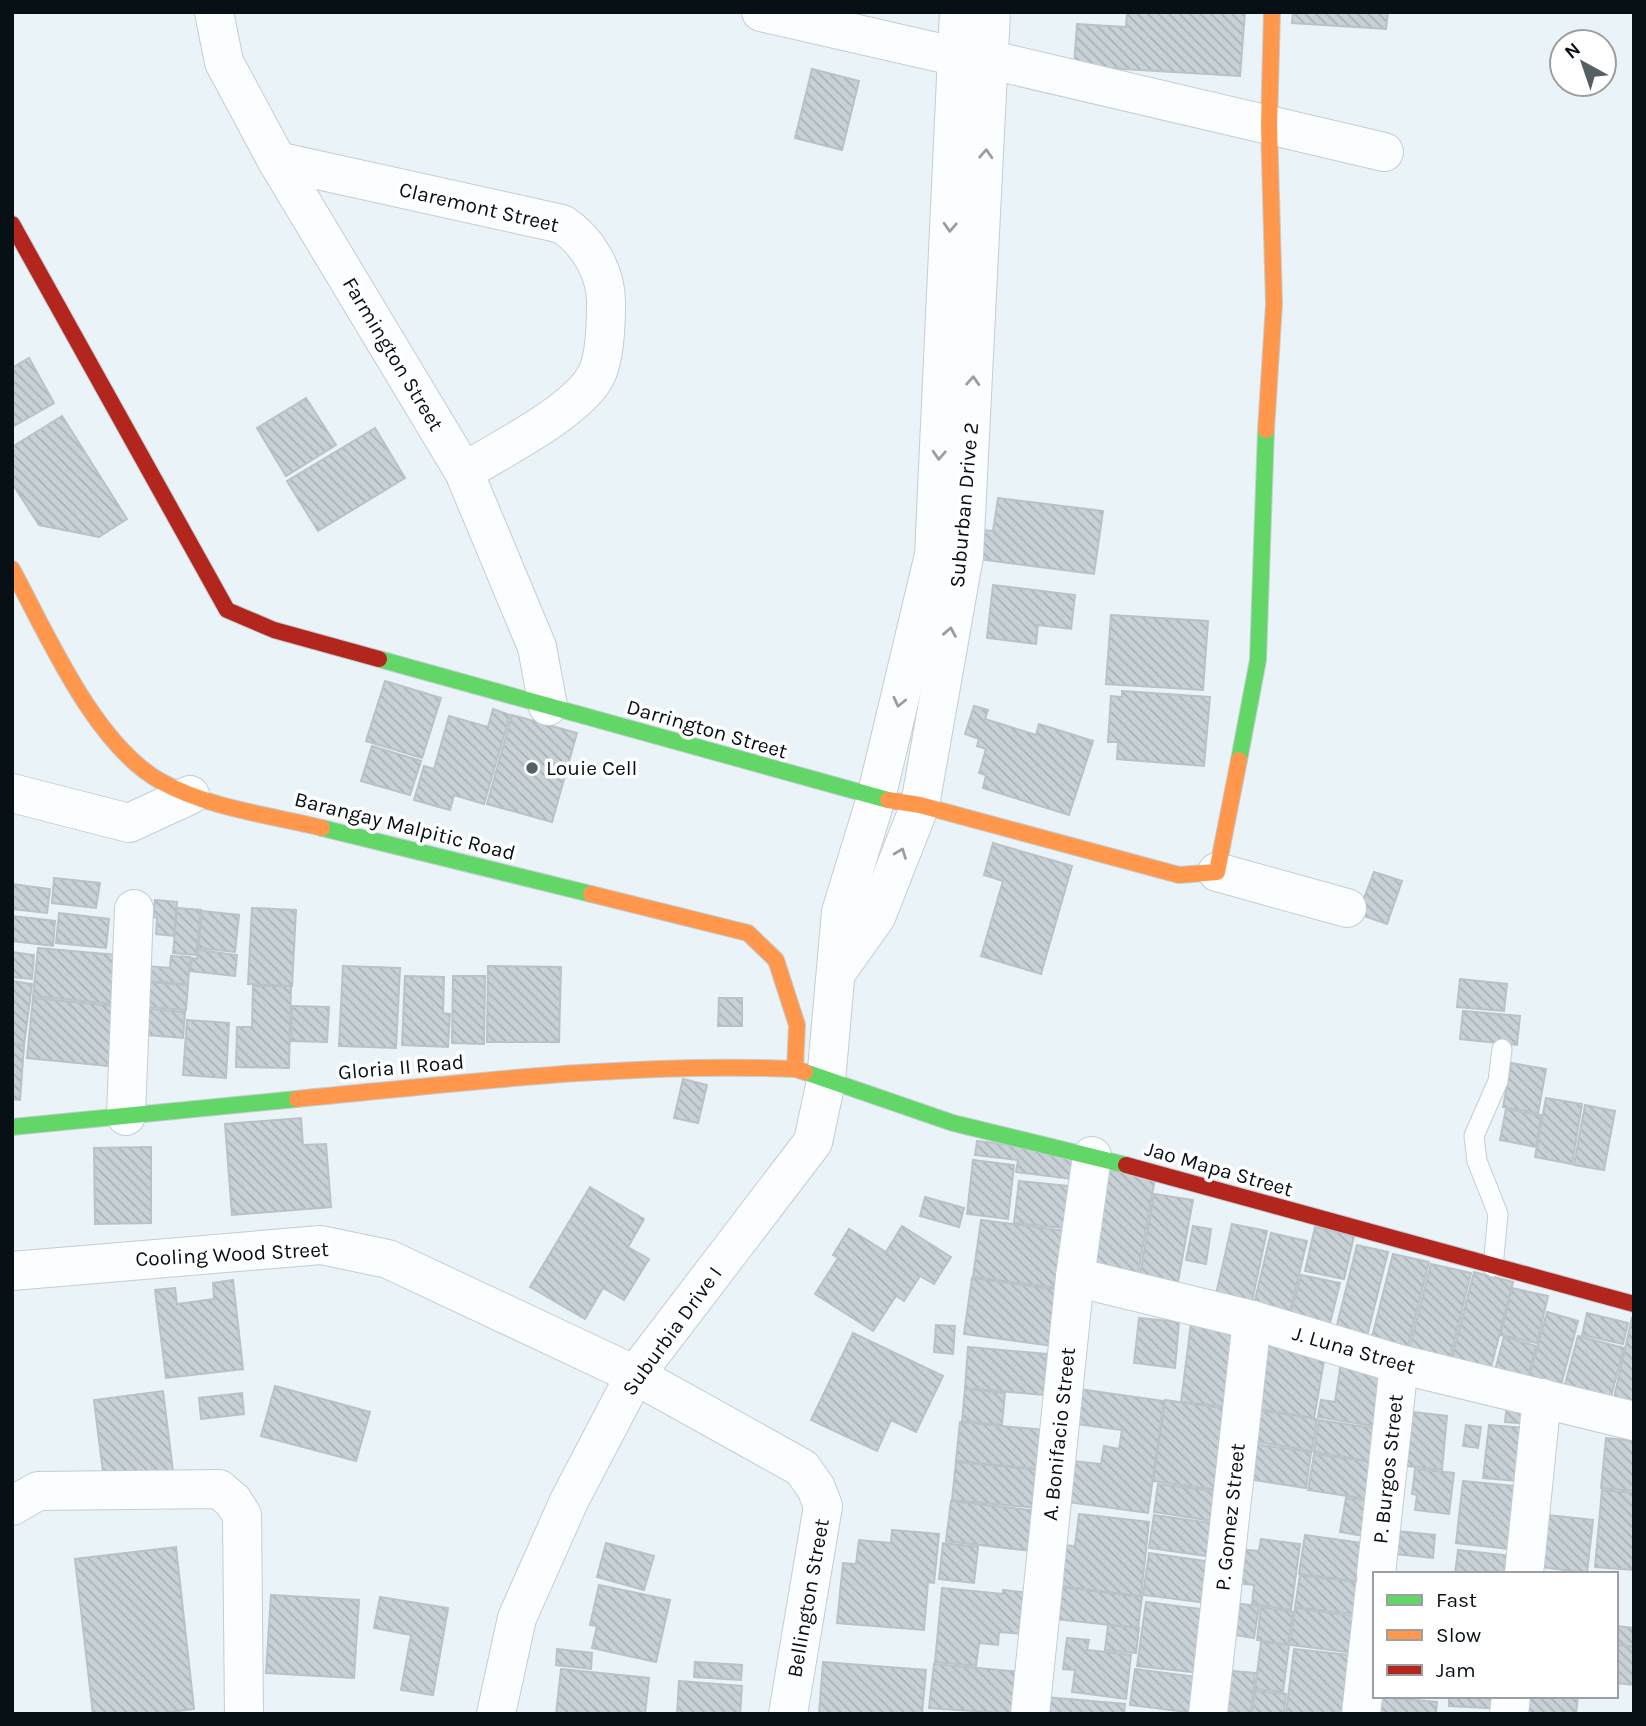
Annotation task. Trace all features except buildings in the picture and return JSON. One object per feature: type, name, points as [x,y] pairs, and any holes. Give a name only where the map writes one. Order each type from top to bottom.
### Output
[{"type":"street","name":"Farmington Street","points":[[214,12],[225,62],[277,161],[464,472],[537,647],[548,706]]},
{"type":"street","points":[[761,12],[1384,152]]},
{"type":"street","name":"Suburban Drive 2","points":[[836,973],[876,917],[920,805],[964,556],[975,58],[959,12]]},
{"type":"street","name":"Suburban Drive 2","points":[[810,1075],[830,1009],[841,912],[876,799],[934,555],[975,58],[991,12]]},
{"type":"street","points":[[1272,12],[1269,125],[1274,304],[1263,481],[1258,660],[1217,872],[1347,908]]},
{"type":"street","name":"Claremont Street","points":[[277,161],[562,224],[577,234],[590,250],[607,291],[606,332],[596,377],[571,404],[464,472]]},
{"type":"street","name":"Darrington Street","points":[[12,224],[227,610],[274,629],[876,799],[920,805],[1179,875],[1217,872]]},
{"type":"street","name":"Barangay Malpitic Road","points":[[12,569],[85,701],[121,747],[153,777],[190,795],[748,933],[776,960],[810,1075]]},
{"type":"street","points":[[12,793],[129,822],[190,795]]},
{"type":"street","points":[[126,1115],[134,909]]},
{"type":"street","name":"Gloria II Road","points":[[12,1127],[480,1081],[728,1066],[810,1075]]},
{"type":"street","name":"Jao Mapa Street","points":[[810,1075],[953,1123],[1092,1156],[1634,1304]]},
{"type":"street","name":"Suburbia Drive I","points":[[496,1714],[517,1618],[569,1501],[635,1375],[810,1148],[810,1075]]},
{"type":"street","name":"A. Bonifacio Street","points":[[1030,1714],[1075,1277],[1092,1156]]},
{"type":"street","name":"Cooling Wood Street","points":[[12,1271],[321,1245],[388,1259],[635,1375]]},
{"type":"street","name":"J. Luna Street","points":[[1075,1277],[1252,1321],[1399,1364],[1634,1421]]},
{"type":"street","name":"P. Gomez Street","points":[[1208,1714],[1252,1321]]},
{"type":"street","name":"P. Burgos Street","points":[[1376,1572],[1399,1364]]},
{"type":"street","name":"Bellington Street","points":[[635,1375],[802,1468],[816,1489],[823,1507],[788,1714]]},
{"type":"street","points":[[1524,1572],[1542,1398]]},
{"type":"street","points":[[12,1506],[38,1491],[219,1489],[233,1500],[242,1515],[251,1713]]},
{"type":"street","points":[[1361,1714],[1373,1605]]},
{"type":"lane","points":[[1493,1267],[1498,1214],[1477,1161],[1474,1136],[1498,1081],[1502,1049]]},
{"type":"traffic: fast","points":[[1239,760],[1258,660],[1266,430]]},
{"type":"traffic: fast","points":[[379,659],[888,800]]},
{"type":"traffic: fast","points":[[322,828],[591,894]]},
{"type":"traffic: fast","points":[[805,1072],[953,1123],[1126,1165]]},
{"type":"traffic: fast","points":[[12,1127],[297,1099]]},
{"type":"traffic: slow","points":[[1266,430],[1274,304],[1269,125],[1272,12]]},
{"type":"traffic: slow","points":[[12,569],[57,655],[94,716],[115,743],[138,765],[162,782],[199,798],[322,828]]},
{"type":"traffic: slow","points":[[888,800],[920,805],[1179,875],[1217,872],[1239,760]]},
{"type":"traffic: slow","points":[[591,894],[748,933],[776,960],[797,1025],[795,1069]]},
{"type":"traffic: slow","points":[[297,1099],[608,1071],[733,1068],[795,1069],[805,1072]]},
{"type":"traffic: jam","points":[[12,224],[227,610],[274,630],[379,659]]},
{"type":"traffic: jam","points":[[1126,1165],[1634,1304]]},
{"type":"place","name":"Louie Cell","points":[[532,768]]}]
